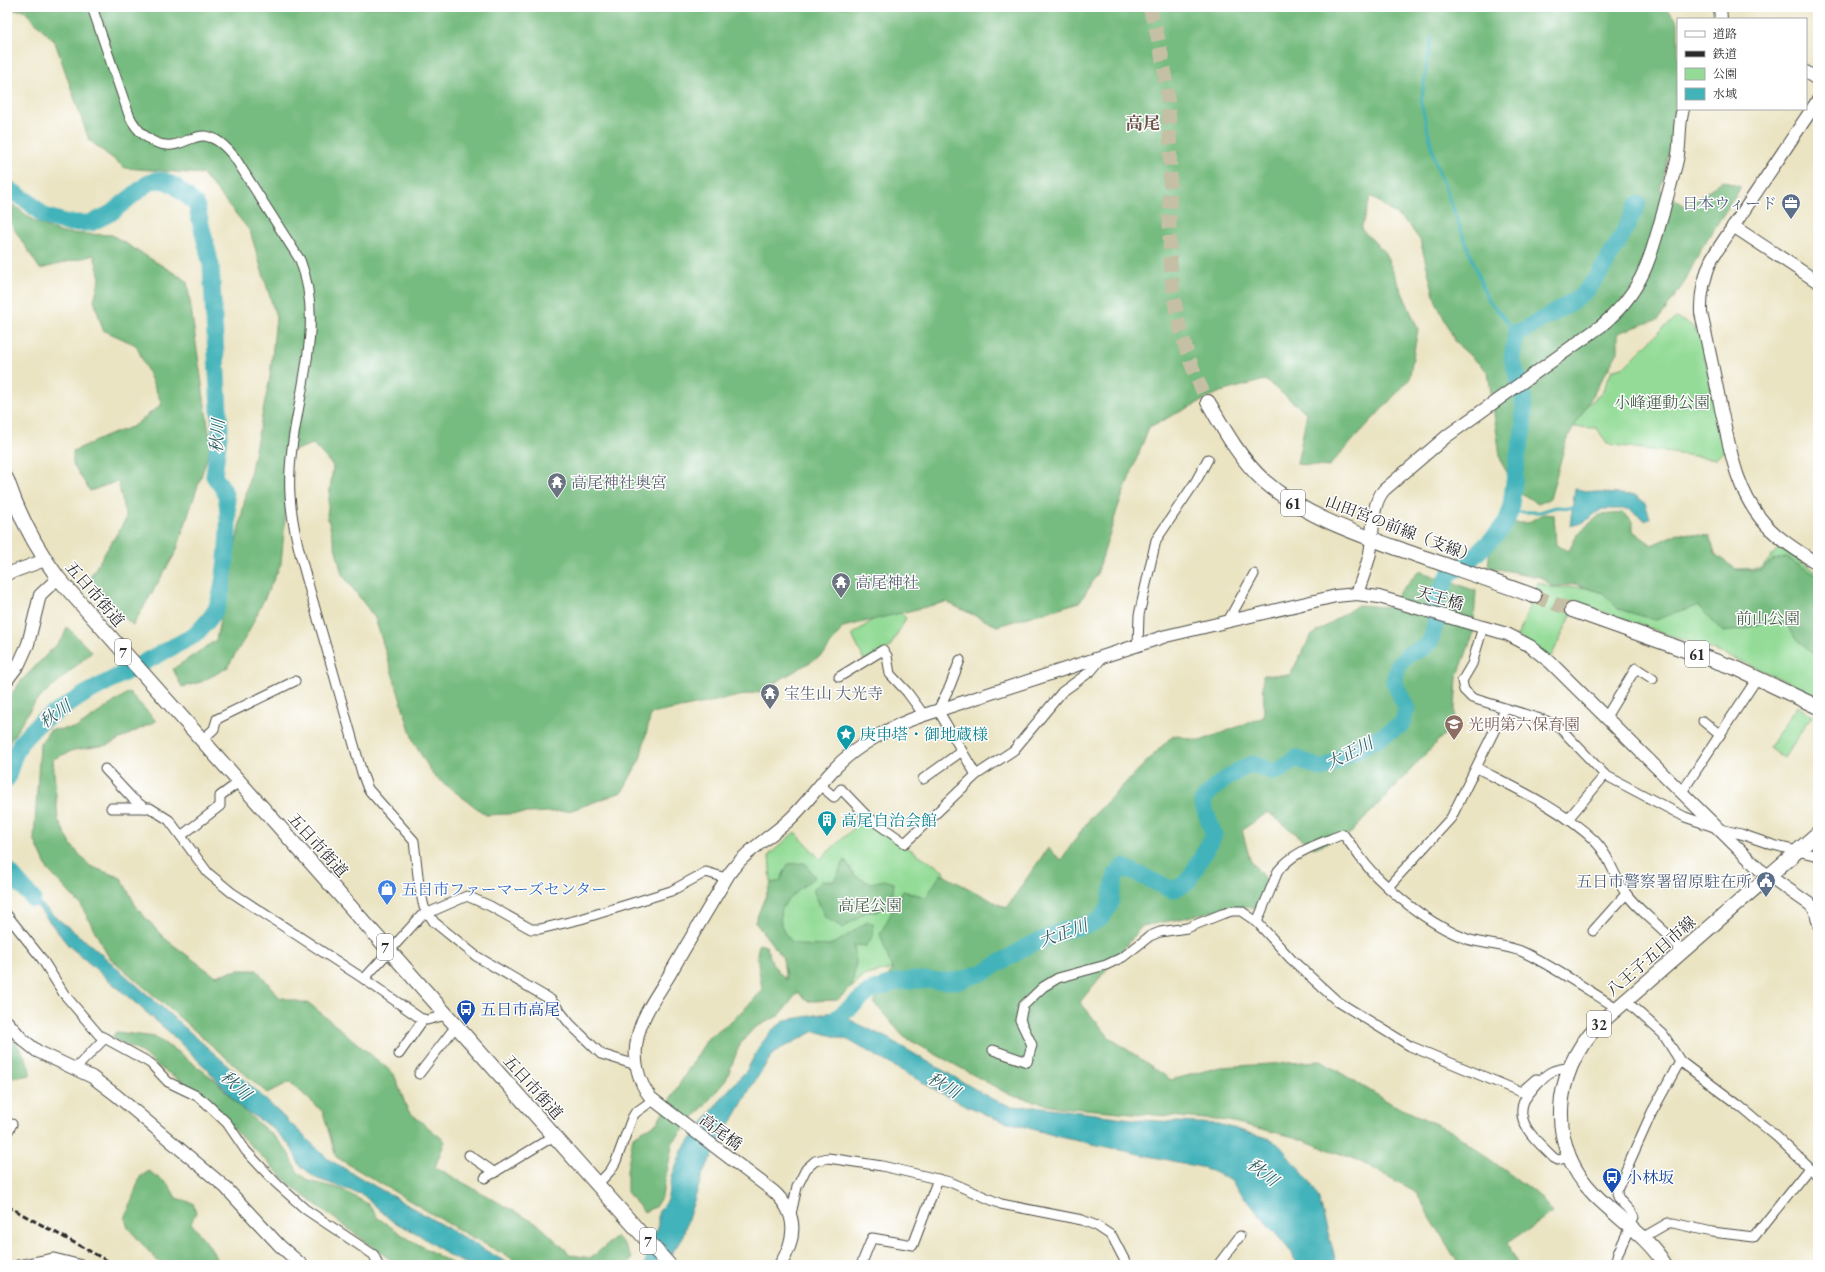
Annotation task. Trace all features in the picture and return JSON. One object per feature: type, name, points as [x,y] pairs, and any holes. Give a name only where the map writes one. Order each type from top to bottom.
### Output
[{"type":"main road","name":"山田宮の前線（支線）","points":[[1208,402],[1237,449],[1251,468],[1270,486],[1289,500],[1318,517],[1372,539],[1534,596]]},
{"type":"main road","name":"五日市街道","points":[[7,480],[24,522],[45,560],[73,596],[669,1265]]},
{"type":"main road","name":"61","points":[[1572,610],[1758,677],[1818,707]]},
{"type":"main road","name":"八王子五日市線","points":[[1665,1265],[1656,1251],[1590,1190],[1577,1172],[1563,1136],[1561,1114],[1562,1095],[1569,1068],[1587,1037],[1621,1004],[1818,833]]},
{"type":"street","points":[[92,7],[129,115],[137,130],[145,136],[164,145],[173,145],[200,136],[212,139],[224,145],[243,171],[300,260],[308,280],[310,323],[304,382],[294,429],[290,494],[295,538],[362,773],[368,789],[414,841],[419,885],[424,908],[434,922],[476,956],[551,1000],[570,1024],[602,1054],[636,1065]]},
{"type":"street","points":[[1720,7],[1721,18]]},
{"type":"street","points":[[1807,73],[1818,80]]},
{"type":"street","points":[[1818,100],[1712,258],[1706,272],[1700,298],[1701,313],[1733,463],[1743,492],[1761,519],[1782,540],[1818,564]]},
{"type":"street","points":[[1357,594],[1370,553],[1376,508],[1380,494],[1447,436],[1601,326],[1615,314],[1634,291],[1649,263],[1677,161],[1683,110]]},
{"type":"street","points":[[1733,226],[1818,282]]},
{"type":"street","points":[[1138,645],[1139,615],[1156,540],[1196,481],[1208,459]]},
{"type":"street","points":[[7,574],[45,560]]},
{"type":"street","points":[[1228,621],[1254,574]]},
{"type":"street","points":[[7,680],[19,664],[28,644],[40,595],[58,578]]},
{"type":"street","name":"天王橋","points":[[636,1065],[637,1039],[645,1016],[726,878],[746,853],[788,821],[843,760],[861,747],[901,724],[924,715],[1166,636],[1336,596],[1357,594],[1375,596],[1507,634],[1530,646],[1550,662],[1768,876],[1815,908]]},
{"type":"street","points":[[1483,627],[1472,664],[1462,681],[1464,690],[1472,698],[1547,721],[1560,728],[1605,775],[1680,815],[1773,845],[1818,856]]},
{"type":"street","points":[[839,677],[883,650],[887,656],[890,674],[907,692],[924,715]]},
{"type":"street","points":[[820,785],[834,797],[841,789],[868,818],[905,843],[976,776],[1014,750],[1062,692],[1091,671],[1104,656]]},
{"type":"street","points":[[960,660],[950,686],[938,710],[976,776]]},
{"type":"street","points":[[1606,717],[1636,668],[1653,679]]},
{"type":"street","points":[[1680,815],[1687,810],[1686,796],[1720,735],[1758,677]]},
{"type":"street","points":[[202,740],[214,729],[217,719],[295,681]]},
{"type":"street","points":[[1388,887],[1452,818],[1505,709]]},
{"type":"street","points":[[1703,721],[1720,735]]},
{"type":"street","points":[[923,779],[962,751]]},
{"type":"street","points":[[1477,768],[1568,819],[1582,829],[1605,852],[1626,894],[1634,904],[1667,934],[1682,951]]},
{"type":"street","points":[[104,769],[132,798],[145,808]]},
{"type":"street","points":[[1568,819],[1605,775]]},
{"type":"street","points":[[181,836],[220,806],[220,796],[239,782]]},
{"type":"street","points":[[112,808],[150,808],[169,820],[208,873],[232,892],[364,979],[423,1020]]},
{"type":"street","points":[[1257,922],[1278,872],[1284,865],[1300,852],[1343,834],[1374,874],[1388,887],[1450,932],[1473,941],[1497,944],[1522,951],[1621,1004],[1663,1034],[1680,1061],[1777,1137],[1818,1176]]},
{"type":"street","points":[[364,979],[388,950],[421,916],[467,896],[490,906],[531,930],[581,920],[671,891],[706,872],[726,878]]},
{"type":"street","points":[[1593,931],[1626,894]]},
{"type":"street","points":[[1815,908],[1818,926]]},
{"type":"street","points":[[993,1050],[1027,1062],[1032,1045],[1020,1020],[1023,1006],[1043,987],[1058,978],[1106,965],[1123,957],[1150,936],[1160,932],[1187,928],[1232,911],[1241,911],[1257,922],[1291,959],[1328,994],[1410,1046],[1522,1092],[1536,1079],[1541,1080]]},
{"type":"street","points":[[7,915],[42,959],[64,994],[99,1035],[150,1063],[168,1082],[197,1096],[205,1102],[227,1123],[246,1151],[276,1183],[305,1209],[374,1255],[378,1265]]},
{"type":"street","points":[[399,1054],[423,1020],[446,1015]]},
{"type":"street","points":[[7,1022],[22,1039],[36,1051],[101,1083],[221,1183],[240,1201],[280,1246],[302,1265]]},
{"type":"street","points":[[419,1074],[456,1026]]},
{"type":"street","points":[[75,1069],[104,1038]]},
{"type":"street","points":[[1615,1265],[1618,1253],[1630,1227],[1633,1216],[1618,1197],[1617,1190],[1652,1112],[1680,1061]]},
{"type":"street","name":"高尾橋","points":[[636,1065],[643,1086],[654,1100],[781,1199],[791,1214]]},
{"type":"street","points":[[1569,1068],[1556,1069],[1541,1080],[1524,1102],[1522,1108],[1523,1120],[1532,1136],[1554,1158],[1558,1160],[1570,1157]]},
{"type":"street","points":[[597,1185],[611,1170],[616,1161],[632,1118],[639,1110],[654,1100]]},
{"type":"street","points":[[7,1133],[12,1124]]},
{"type":"street","points":[[485,1178],[554,1136]]},
{"type":"street","points":[[469,1155],[495,1172]]},
{"type":"street","points":[[780,1265],[791,1239],[791,1214],[797,1187],[806,1169],[820,1159],[828,1158],[882,1166],[938,1179],[950,1182],[1001,1204],[1082,1220],[1097,1226],[1112,1236],[1127,1265]]},
{"type":"street","points":[[1642,1238],[1668,1223],[1712,1232],[1754,1236],[1809,1168]]},
{"type":"street","points":[[861,1265],[872,1238],[913,1245],[938,1179]]},
{"type":"street","points":[[1218,1265],[1240,1236]]},
{"type":"street","points":[[18,1265],[54,1258],[82,1265]]},
{"type":"green space","points":[[7,7],[1664,7],[1677,20],[1677,84],[1670,150],[1660,190],[1687,207],[1722,181],[1741,187],[1702,247],[1684,283],[1659,319],[1618,333],[1618,352],[1566,441],[1550,499],[1538,504],[1518,491],[1501,462],[1488,372],[1456,343],[1436,302],[1420,240],[1408,224],[1371,196],[1361,229],[1384,251],[1418,329],[1409,380],[1328,467],[1297,464],[1307,413],[1265,380],[1220,392],[1149,427],[1118,507],[1097,574],[1080,602],[997,626],[946,602],[843,627],[824,654],[759,692],[651,714],[640,759],[622,792],[569,811],[486,815],[434,776],[414,743],[375,618],[342,574],[327,515],[333,466],[313,444],[286,453],[286,509],[281,564],[248,633],[227,668],[201,682],[182,687],[173,669],[216,640],[270,377],[276,317],[250,231],[203,174],[125,168],[89,140],[55,42],[23,10],[7,10]]},
{"type":"green space","points":[[7,200],[34,221],[62,233],[112,235],[187,281],[211,446],[176,552],[133,625],[106,601],[90,577],[126,519],[118,481],[90,491],[73,464],[73,451],[114,433],[132,427],[162,404],[136,345],[103,330],[94,300],[100,278],[94,255],[40,269],[7,218]]},
{"type":"green space","name":"小峰運動公園","points":[[1676,318],[1691,325],[1701,338],[1724,451],[1716,459],[1607,444],[1597,428],[1567,427],[1566,422],[1602,393],[1612,370],[1625,366],[1661,330]]},
{"type":"green space","points":[[1623,513],[1633,521],[1633,531],[1652,545],[1678,533],[1709,536],[1716,555],[1737,570],[1761,570],[1774,559],[1787,558],[1818,576],[1818,658],[1796,638],[1785,623],[1779,621],[1773,620],[1737,631],[1723,632],[1698,606],[1676,612],[1656,620],[1618,609],[1603,593],[1575,584],[1553,587],[1540,577],[1488,567],[1490,548],[1512,523],[1527,523],[1544,514],[1554,515],[1556,545],[1569,551],[1578,533],[1600,515]]},
{"type":"green space","name":"前山公園","points":[[1779,547],[1818,573],[1818,696],[1732,657],[1575,602],[1569,620],[1550,659],[1518,637],[1538,582],[1554,588],[1574,587],[1629,591],[1734,569],[1762,568]]},
{"type":"green space","points":[[1419,571],[1476,591],[1473,635],[1457,678],[1454,724],[1351,833],[1314,848],[1268,812],[1242,830],[1250,860],[1269,884],[1260,908],[1229,907],[1180,919],[1142,926],[1080,1002],[1109,1037],[1171,1080],[1220,1067],[1321,1061],[1392,1104],[1453,1132],[1538,1195],[1553,1213],[1508,1243],[1518,1265],[1459,1265],[1415,1191],[1355,1159],[1294,1137],[1229,1121],[1060,1107],[1012,1096],[904,1037],[874,1003],[892,969],[880,934],[903,891],[926,897],[941,874],[1006,908],[1048,848],[1061,860],[1088,821],[1173,735],[1200,741],[1264,717],[1263,675],[1290,675],[1311,636],[1358,605],[1386,607]]},
{"type":"green space","points":[[885,611],[900,612],[906,618],[890,647],[865,662],[852,635]]},
{"type":"green space","points":[[67,627],[92,652],[35,702],[7,746],[7,700],[21,681],[63,638]]},
{"type":"green space","points":[[129,692],[156,721],[108,745],[74,750],[53,759],[58,820],[72,846],[90,866],[121,878],[137,908],[164,938],[215,976],[238,970],[257,970],[279,997],[310,1004],[394,1074],[408,1111],[445,1141],[435,1167],[539,1225],[571,1255],[591,1258],[616,1237],[623,1243],[632,1258],[628,1265],[524,1265],[464,1233],[336,1157],[323,1112],[290,1082],[267,1093],[108,956],[81,905],[48,870],[34,839],[40,744],[50,730],[76,728]]},
{"type":"green space","points":[[1797,706],[1812,716],[1784,758],[1769,747]]},
{"type":"green space","name":"高尾公園","points":[[865,818],[943,870],[962,929],[892,969],[866,975],[837,1000],[807,1001],[786,981],[783,958],[755,922],[771,883],[769,855],[795,832],[820,859]]},
{"type":"green space","points":[[845,860],[855,876],[870,883],[884,880],[894,883],[893,893],[878,912],[866,912],[843,928],[825,917],[813,890],[822,881],[834,881]]},
{"type":"green space","points":[[805,863],[815,877],[784,905],[780,919],[783,930],[793,942],[798,944],[821,946],[833,944],[868,922],[874,925],[873,936],[866,946],[854,945],[856,962],[852,986],[837,1000],[807,1001],[798,992],[780,1015],[754,1028],[740,1044],[726,1080],[673,1142],[662,1196],[655,1207],[644,1212],[627,1192],[627,1171],[633,1136],[657,1123],[667,1104],[708,1038],[731,1021],[753,1001],[762,989],[757,955],[759,944],[766,946],[773,965],[786,980],[783,958],[755,922],[771,883],[780,881],[788,864]]},
{"type":"green space","points":[[7,1031],[25,1058],[30,1070],[30,1075],[13,1078],[7,1074]]},
{"type":"green space","points":[[116,1032],[155,1037],[179,1053],[215,1080],[243,1110],[279,1141],[289,1154],[297,1171],[308,1181],[341,1189],[368,1204],[378,1218],[407,1238],[455,1265],[400,1265],[385,1256],[295,1189],[191,1087],[159,1067],[141,1052],[112,1038]]},
{"type":"green space","points":[[149,1171],[169,1185],[176,1198],[193,1203],[196,1212],[191,1223],[211,1248],[219,1265],[161,1265],[128,1228],[125,1219],[140,1177]]},
{"type":"water","points":[[1575,489],[1601,493],[1635,495],[1645,503],[1650,518],[1646,521],[1629,509],[1602,509],[1582,523],[1570,526]]},
{"type":"water","points":[[18,882],[54,916],[92,946],[249,1084],[328,1159],[511,1265],[470,1265],[451,1257],[418,1234],[392,1221],[363,1195],[315,1178],[299,1164],[290,1145],[270,1126],[242,1109],[208,1070],[168,1031],[68,945]]},
{"type":"water","points":[[834,1012],[887,1038],[992,1099],[1013,1107],[1035,1106],[1139,1120],[1218,1124],[1267,1138],[1278,1144],[1286,1153],[1309,1181],[1318,1196],[1337,1265],[1296,1265],[1292,1253],[1230,1180],[1205,1168],[1060,1137],[994,1118],[950,1098],[848,1040],[815,1031],[774,1052],[751,1087],[703,1173],[682,1238],[664,1265],[644,1265],[658,1225],[658,1213],[667,1200],[673,1174],[682,1151],[724,1095],[747,1070],[759,1047],[772,1030],[786,1020]]},
{"type":"waterway","points":[[1431,38],[1421,103],[1436,164],[1487,298],[1516,332]]},
{"type":"waterway","name":"秋川","points":[[7,188],[29,202],[44,216],[67,223],[91,223],[111,213],[147,184],[156,180],[165,181],[175,186],[196,204],[211,265],[220,428],[214,476],[224,491],[227,501],[228,515],[227,550],[222,585],[216,609],[209,620],[195,635],[85,694],[40,722],[21,742],[13,759],[7,779]]},
{"type":"waterway","name":"大正川","points":[[833,1021],[871,991],[897,982],[913,980],[961,980],[984,972],[1030,945],[1065,930],[1091,924],[1101,918],[1109,907],[1116,874],[1123,867],[1172,890],[1187,883],[1214,835],[1202,802],[1206,796],[1225,780],[1239,770],[1253,764],[1274,772],[1282,769],[1296,758],[1322,769],[1401,725],[1407,709],[1394,682],[1398,665],[1409,654],[1425,647],[1431,640],[1435,624],[1435,601],[1450,573],[1467,563],[1496,535],[1506,522],[1510,512],[1517,460],[1523,431],[1524,408],[1523,395],[1512,359],[1516,332],[1524,330],[1566,306],[1587,289],[1596,279],[1612,254],[1638,204]]},
{"type":"waterway","points":[[1510,512],[1540,512],[1556,507],[1573,508]]},
{"type":"waterway","name":"秋川","points":[[7,869],[33,899]]},
{"type":"tunnel","points":[[1149,7],[1159,41],[1169,112],[1171,272],[1175,305],[1190,361],[1208,402]]},
{"type":"tunnel","points":[[1534,596],[1572,610]]},
{"type":"railway","points":[[7,1206],[115,1265]]},
{"type":"place","name":"日本ウィード","points":[[1791,220]]},
{"type":"place","name":"高尾神社奥宮","points":[[557,499]]},
{"type":"place","name":"高尾神社","points":[[841,599]]},
{"type":"place","name":"宝生山 大光寺","points":[[770,710]]},
{"type":"place","name":"光明第六保育園","points":[[1454,741]]},
{"type":"place","name":"庚申塔・御地蔵様","points":[[846,751]]},
{"type":"place","name":"高尾自治会館","points":[[827,837]]},
{"type":"place","name":"五日市警察署留原駐在所","points":[[1766,898]]},
{"type":"place","name":"五日市ファーマーズセンター","points":[[387,906]]},
{"type":"place","name":"五日市高尾","points":[[466,1026]]},
{"type":"place","name":"小林坂","points":[[1612,1194]]},
{"type":"district","name":"高尾","points":[[1143,123]]}]
